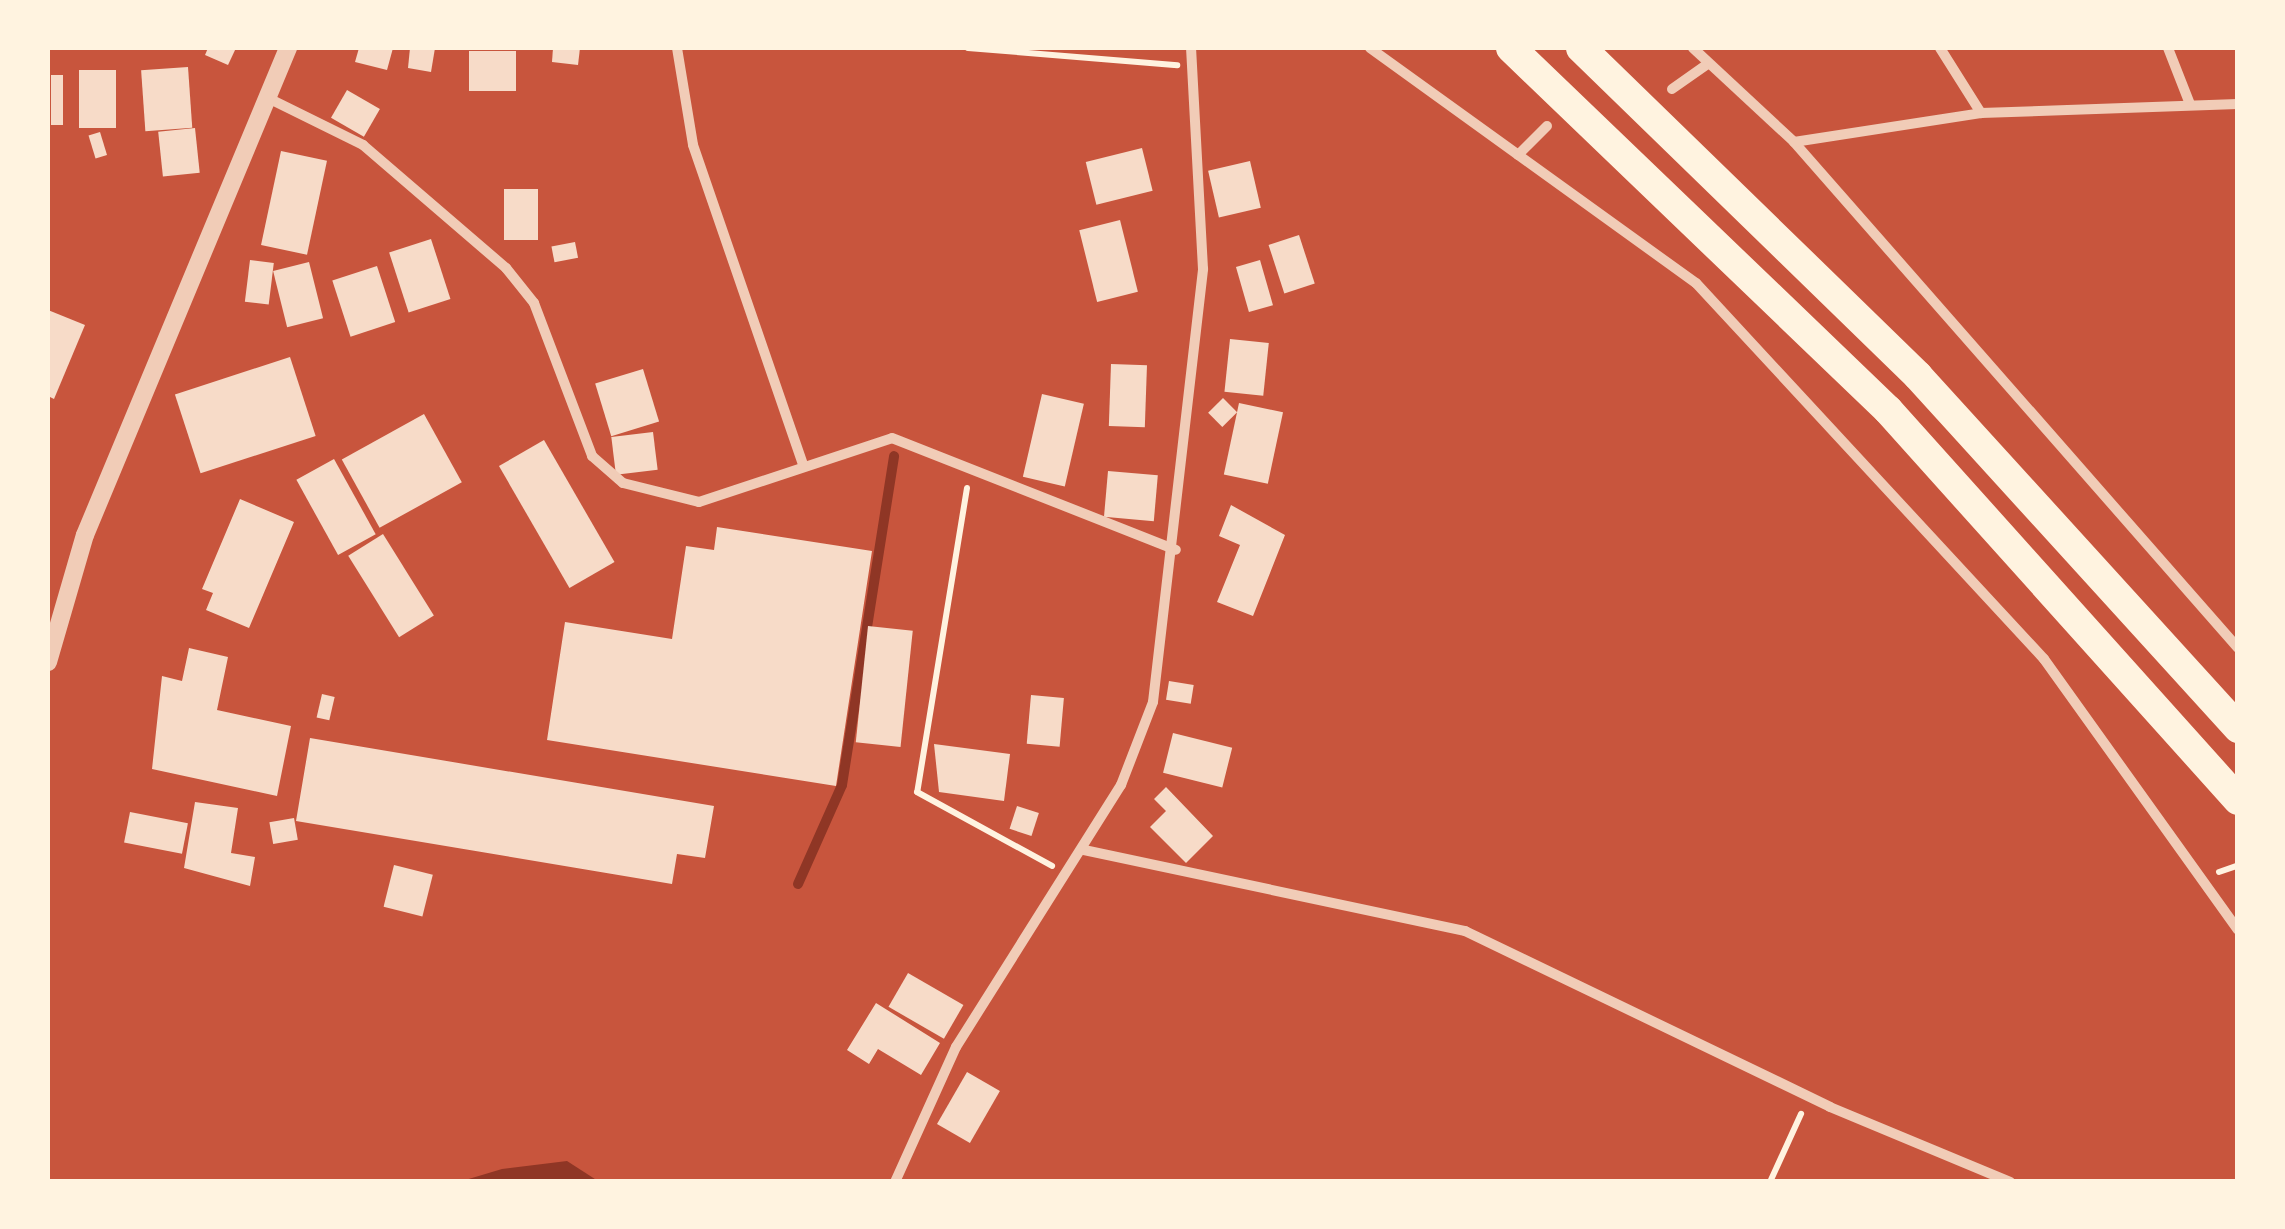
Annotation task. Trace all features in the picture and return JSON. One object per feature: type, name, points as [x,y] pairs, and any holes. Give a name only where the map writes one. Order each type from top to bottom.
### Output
[{"type":"highway","points":[[1511,48],[1888,410],[2238,800]]},
{"type":"highway","points":[[1581,48],[1918,376],[2238,728]]},
{"type":"street","points":[[48,662],[84,535],[270,99],[288,48]]},
{"type":"street","points":[[677,48],[693,145],[802,465]]},
{"type":"street","points":[[895,1182],[956,1047],[1084,850],[1153,702],[1176,550],[1203,270],[1192,48]]},
{"type":"street","points":[[1370,48],[1696,283],[2044,659],[2238,930]]},
{"type":"street","points":[[1694,48],[1794,142],[2238,648]]},
{"type":"street","points":[[1940,48],[1982,113]]},
{"type":"street","points":[[2168,48],[2190,104]]},
{"type":"street","points":[[1672,89],[1709,63]]},
{"type":"street","points":[[270,99],[363,144],[506,268],[534,303],[592,456],[623,483],[699,502],[892,438],[971,462],[1176,550]]},
{"type":"street","points":[[1794,142],[1982,113],[2238,104]]},
{"type":"street","points":[[1518,155],[1547,126]]},
{"type":"street","points":[[1084,850],[1464,931],[1808,1097],[2010,1182]]},
{"type":"path","points":[[968,48],[1193,66]]},
{"type":"path","points":[[971,462],[917,792],[1067,874]]},
{"type":"path","points":[[1770,1182],[1808,1097]]},
{"type":"shaded area","points":[[567,1161],[598,1181],[462,1181],[502,1169]]},
{"type":"building","points":[[208,48],[236,48],[228,65],[205,55]]},
{"type":"building","points":[[359,48],[393,48],[387,70],[355,62]]},
{"type":"building","points":[[410,48],[435,48],[431,72],[408,68]]},
{"type":"building","points":[[553,48],[580,48],[578,65],[552,62]]},
{"type":"building","points":[[469,51],[516,51],[516,91],[469,91]]},
{"type":"building","points":[[188,67],[192,128],[145,131],[141,70]]},
{"type":"building","points":[[79,70],[116,70],[116,128],[79,128]]},
{"type":"building","points":[[51,75],[63,75],[63,125],[51,125]]},
{"type":"building","points":[[347,90],[380,109],[364,137],[331,118]]},
{"type":"building","points":[[195,128],[200,173],[163,177],[158,132]]},
{"type":"building","points":[[100,132],[107,155],[96,158],[89,136]]},
{"type":"building","points":[[1142,148],[1153,191],[1096,205],[1086,162]]},
{"type":"building","points":[[281,151],[327,161],[307,255],[261,245]]},
{"type":"building","points":[[1250,161],[1261,208],[1219,217],[1208,171]]},
{"type":"building","points":[[504,189],[538,189],[538,240],[504,240]]},
{"type":"building","points":[[1120,220],[1138,292],[1097,302],[1079,230]]},
{"type":"building","points":[[1299,235],[1315,284],[1284,293],[1269,245]]},
{"type":"building","points":[[431,239],[450,299],[409,313],[389,253]]},
{"type":"building","points":[[575,242],[578,258],[554,262],[551,247]]},
{"type":"building","points":[[250,260],[274,263],[269,305],[245,302]]},
{"type":"building","points":[[1260,260],[1273,305],[1249,312],[1236,267]]},
{"type":"building","points":[[309,262],[323,318],[287,327],[273,271]]},
{"type":"building","points":[[377,266],[395,322],[351,337],[332,281]]},
{"type":"building","points":[[48,310],[85,325],[54,399],[48,396]]},
{"type":"building","points":[[1230,339],[1269,343],[1263,396],[1224,392]]},
{"type":"building","points":[[290,357],[316,436],[201,473],[175,394]]},
{"type":"building","points":[[1111,364],[1147,365],[1145,427],[1109,426]]},
{"type":"building","points":[[643,369],[659,422],[611,436],[595,384]]},
{"type":"building","points":[[1042,394],[1084,404],[1065,486],[1023,477]]},
{"type":"building","points":[[1223,398],[1237,412],[1222,427],[1208,413]]},
{"type":"building","points":[[1239,403],[1283,412],[1268,484],[1224,474]]},
{"type":"building","points":[[424,414],[462,482],[380,528],[342,460]]},
{"type":"building","points":[[653,432],[658,470],[616,475],[611,437]]},
{"type":"building","points":[[544,440],[614,562],[569,588],[499,466]]},
{"type":"building","points":[[334,459],[376,534],[338,555],[296,480]]},
{"type":"building","points":[[1108,471],[1158,475],[1154,521],[1104,517]]},
{"type":"building","points":[[240,499],[294,522],[249,628],[206,610],[213,593],[202,589]]},
{"type":"building","points":[[1231,505],[1285,535],[1253,616],[1217,602],[1240,545],[1219,536]]},
{"type":"building","points":[[717,527],[872,551],[836,786],[547,740],[565,622],[672,639],[686,546],[714,550]]},
{"type":"building","points":[[383,534],[434,615],[399,637],[348,556]]},
{"type":"building","points":[[868,626],[913,631],[901,747],[856,742]]},
{"type":"building","points":[[189,648],[228,657],[217,710],[291,726],[277,796],[152,769],[162,676],[182,681]]},
{"type":"building","points":[[1169,681],[1194,685],[1191,704],[1166,700]]},
{"type":"building","points":[[322,694],[335,697],[329,720],[317,717]]},
{"type":"building","points":[[1031,695],[1064,698],[1060,747],[1027,744]]},
{"type":"building","points":[[1173,733],[1232,748],[1222,788],[1163,773]]},
{"type":"building","points":[[310,738],[714,806],[705,858],[677,854],[672,884],[296,821]]},
{"type":"building","points":[[934,744],[1010,754],[1004,801],[939,792]]},
{"type":"building","points":[[1166,787],[1213,836],[1186,863],[1150,827],[1166,811],[1154,799]]},
{"type":"building","points":[[195,802],[238,808],[231,853],[255,857],[250,886],[184,868]]},
{"type":"building","points":[[1017,806],[1039,813],[1031,836],[1010,829]]},
{"type":"building","points":[[130,812],[188,823],[182,854],[124,842]]},
{"type":"building","points":[[294,818],[298,840],[273,844],[269,822]]},
{"type":"building","points":[[394,865],[433,875],[422,916],[384,907]]},
{"type":"building","points":[[908,973],[963,1005],[944,1039],[888,1007]]},
{"type":"building","points":[[876,1003],[940,1043],[921,1075],[878,1049],[869,1064],[847,1050]]},
{"type":"building","points":[[967,1072],[1000,1091],[970,1143],[937,1124]]},
{"type":"waterway","points":[[798,884],[842,785],[894,456]]}]
